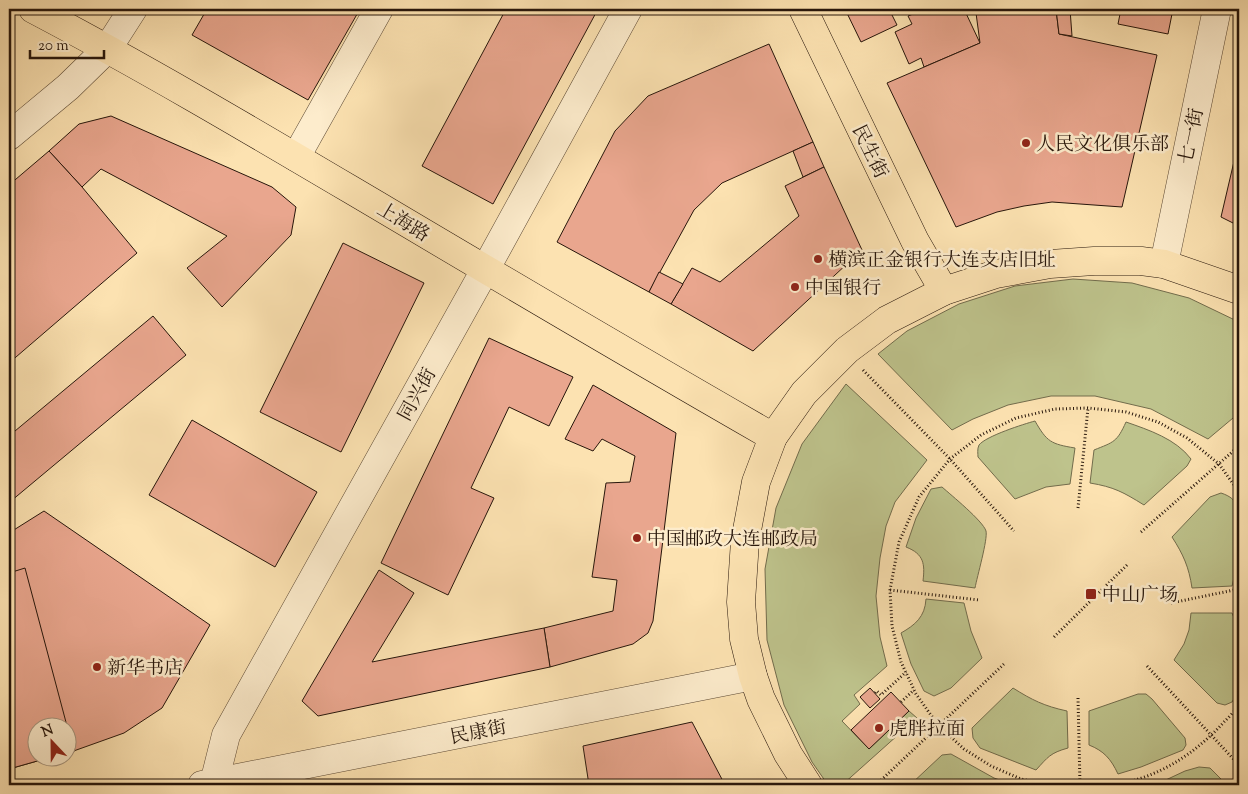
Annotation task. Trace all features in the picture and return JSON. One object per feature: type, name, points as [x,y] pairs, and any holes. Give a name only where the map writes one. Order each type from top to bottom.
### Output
[{"type":"main road","name":"上海路","points":[[33,9],[108,48],[773,437]]},
{"type":"main road","name":"民生街","points":[[803,9],[915,241],[944,290]]},
{"type":"main road","points":[[800,785],[788,754],[761,699],[753,676],[744,639],[741,602],[745,542],[756,482],[773,437],[804,393],[847,350],[887,320],[944,290],[996,274],[1050,264],[1094,261],[1141,261],[1164,264],[1239,290]]},
{"type":"main road","points":[[788,754],[808,785]]},
{"type":"street","points":[[9,136],[68,87],[108,48],[133,9]]},
{"type":"street","points":[[296,157],[379,9]]},
{"type":"street","name":"同兴街","points":[[211,784],[226,735],[486,270],[628,9]]},
{"type":"street","name":"七一街","points":[[1164,264],[1217,9]]},
{"type":"street","name":"民康街","points":[[211,784],[753,676]]},
{"type":"path","points":[[861,368],[950,459],[1014,531]]},
{"type":"path","points":[[1078,508],[1088,408]]},
{"type":"path","points":[[1047,785],[1021,779],[991,766],[964,749],[938,725],[914,690],[901,662],[892,626],[890,590],[899,542],[919,497],[950,459],[981,436],[1016,418],[1054,409],[1088,408],[1126,412],[1158,422],[1187,438],[1219,464],[1239,492]]},
{"type":"path","points":[[1141,532],[1239,446]]},
{"type":"path","points":[[1054,637],[1127,565]]},
{"type":"path","points":[[1171,603],[1239,589]]},
{"type":"path","points":[[890,590],[979,600]]},
{"type":"path","points":[[876,785],[1004,664]]},
{"type":"path","points":[[1147,666],[1239,764]]},
{"type":"path","points":[[875,693],[877,692],[881,695],[906,672]]},
{"type":"path","points":[[901,702],[914,690]]},
{"type":"path","points":[[1078,698],[1080,785]]},
{"type":"path","points":[[1110,785],[1156,774],[1188,756],[1213,735],[1239,705]]},
{"type":"green space","points":[[1073,279],[1132,283],[1189,298],[1239,322],[1239,413],[1208,439],[1151,409],[1095,396],[1051,396],[1008,405],[952,430],[878,354],[907,331],[959,304],[1015,286]]},
{"type":"green space","points":[[846,384],[927,460],[895,502],[886,526],[876,596],[880,637],[887,666],[854,695],[860,704],[842,721],[869,749],[909,711],[917,718],[842,785],[828,785],[812,762],[784,705],[767,640],[765,569],[776,508],[802,444]]},
{"type":"green space","points":[[1035,421],[1050,441],[1075,448],[1070,484],[1046,487],[1015,499],[978,457],[978,447],[997,434]]},
{"type":"green space","points":[[1126,422],[1153,432],[1170,441],[1191,459],[1187,466],[1144,505],[1106,486],[1090,483],[1094,450],[1114,441]]},
{"type":"green space","points":[[942,487],[973,515],[986,531],[984,550],[975,588],[923,581],[924,570],[920,556],[906,547],[916,518],[931,489]]},
{"type":"green space","points":[[1221,493],[1232,499],[1239,510],[1239,567],[1232,586],[1192,588],[1185,561],[1172,537],[1210,497]]},
{"type":"green space","points":[[926,599],[964,603],[971,631],[982,658],[951,688],[934,696],[924,691],[911,664],[901,633],[911,627],[921,616]]},
{"type":"green space","points":[[1191,613],[1232,613],[1239,630],[1239,690],[1232,702],[1225,705],[1217,703],[1174,660],[1184,644],[1189,630]]},
{"type":"green space","points":[[1013,688],[1039,702],[1067,711],[1068,748],[1050,756],[1036,770],[980,748],[973,738],[972,728]]},
{"type":"green space","points":[[1138,694],[1146,694],[1152,699],[1185,738],[1186,745],[1183,750],[1118,774],[1106,756],[1089,745],[1089,711]]},
{"type":"green space","points":[[951,754],[994,778],[1014,785],[910,785],[942,755]]},
{"type":"green space","points":[[1199,767],[1210,768],[1227,785],[1155,785],[1185,771]]},
{"type":"building","points":[[207,9],[360,9],[308,100],[192,35]]},
{"type":"building","points":[[506,9],[598,9],[493,204],[422,166]]},
{"type":"building","points":[[845,9],[889,9],[897,25],[861,42]]},
{"type":"building","points":[[926,9],[964,9],[980,43],[924,67],[921,58],[909,64],[895,32],[912,24],[908,16]]},
{"type":"building","points":[[975,9],[1015,9],[976,13]]},
{"type":"building","name":"人民文化俱乐部","points":[[1015,9],[1056,9],[1059,34],[1157,55],[1122,207],[1052,202],[997,212],[956,227],[887,83],[980,43],[976,13]]},
{"type":"building","points":[[1056,9],[1070,9],[1072,36],[1059,34]]},
{"type":"building","points":[[1121,9],[1173,9],[1168,34],[1118,24]]},
{"type":"building","points":[[769,44],[813,142],[722,183],[694,210],[649,292],[557,242],[615,131],[648,96]]},
{"type":"building","points":[[9,70],[11,73],[9,94]]},
{"type":"building","points":[[111,116],[272,187],[296,207],[291,235],[222,307],[187,268],[227,236],[101,169],[82,187],[49,151],[79,124]]},
{"type":"building","points":[[1239,140],[1239,226],[1221,217]]},
{"type":"building","points":[[813,142],[824,167],[803,177],[793,151]]},
{"type":"building","points":[[49,151],[137,253],[9,363],[9,185]]},
{"type":"building","points":[[824,167],[862,250],[753,351],[671,304],[692,268],[720,282],[799,216],[785,186]]},
{"type":"building","points":[[343,243],[424,283],[341,452],[260,412]]},
{"type":"building","points":[[659,272],[683,284],[671,304],[649,292]]},
{"type":"building","points":[[153,316],[186,355],[11,501],[9,498],[9,436]]},
{"type":"building","points":[[489,338],[573,377],[549,426],[509,407],[471,488],[494,498],[448,595],[381,563]]},
{"type":"building","points":[[593,385],[676,433],[653,621],[648,633],[633,644],[550,667],[544,628],[613,611],[617,580],[592,577],[606,483],[630,482],[635,456],[602,439],[593,451],[565,439]]},
{"type":"building","points":[[192,420],[317,492],[275,567],[149,495]]},
{"type":"building","name":"新华书店","points":[[44,511],[210,625],[162,708],[124,733],[78,749],[78,716],[28,716],[28,764],[9,769],[9,533]]},
{"type":"building","points":[[25,568],[64,716],[28,716],[28,764],[9,769],[9,573]]},
{"type":"building","points":[[379,570],[414,593],[372,662],[544,628],[550,667],[318,716],[302,701]]},
{"type":"building","points":[[870,688],[880,699],[870,708],[860,697]]},
{"type":"building","points":[[891,692],[909,711],[869,749],[851,730]]},
{"type":"building","points":[[692,722],[725,785],[589,785],[583,746]]},
{"type":"place","name":"人民文化俱乐部","points":[[1026,143]]},
{"type":"place","name":"横滨正金银行大连支店旧址","points":[[818,259]]},
{"type":"place","name":"中国银行","points":[[795,287]]},
{"type":"place","name":"中国邮政大连邮政局","points":[[637,538]]},
{"type":"place","name":"中山广场","points":[[1091,594]]},
{"type":"place","name":"新华书店","points":[[97,667]]},
{"type":"place","name":"虎胖拉面","points":[[879,728]]}]
